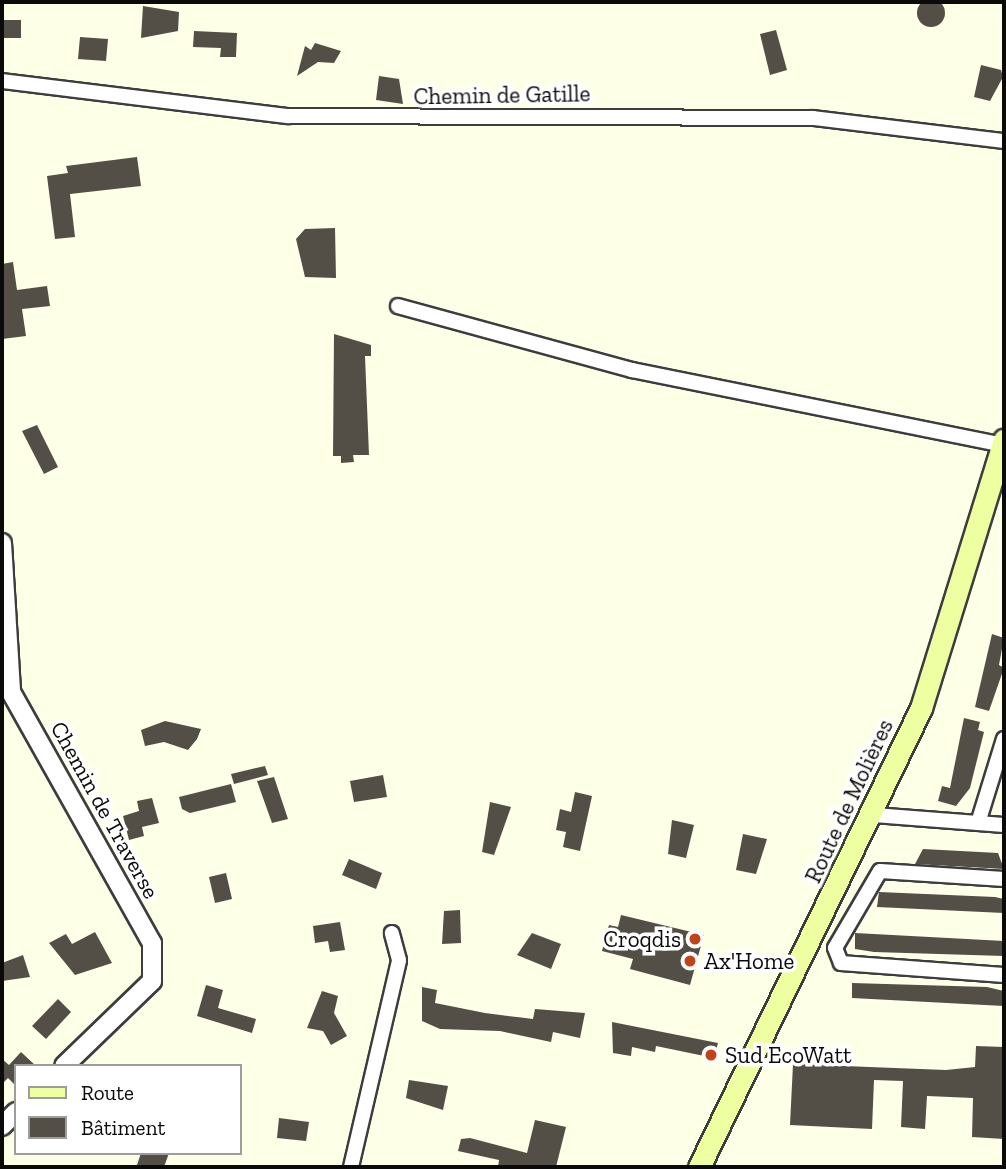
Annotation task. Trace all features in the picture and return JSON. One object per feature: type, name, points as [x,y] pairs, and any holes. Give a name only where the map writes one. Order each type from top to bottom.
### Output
[{"type":"main road","name":"Route de Molières","points":[[699,1167],[874,815],[921,708],[998,481],[1004,442]]},
{"type":"street","name":"Chemin de Gatille","points":[[2,81],[288,116],[813,118],[1004,141]]},
{"type":"street","points":[[398,306],[632,370],[1004,442]]},
{"type":"street","name":"Chemin de Traverse","points":[[2,543],[11,692],[152,943],[152,981],[66,1064]]},
{"type":"street","points":[[978,823],[1004,739]]},
{"type":"street","points":[[874,815],[1004,825]]},
{"type":"street","points":[[1004,879],[880,871],[835,948],[841,963],[1004,975]]},
{"type":"street","points":[[351,1167],[399,960],[392,933]]},
{"type":"building","points":[[931,-1],[941,3],[945,13],[941,23],[931,27],[921,23],[917,13],[921,3]]},
{"type":"building","points":[[143,6],[179,12],[178,31],[141,38]]},
{"type":"building","points":[[2,20],[21,20],[21,38],[2,38]]},
{"type":"building","points":[[776,30],[787,70],[770,75],[760,34]]},
{"type":"building","points":[[194,31],[237,33],[236,57],[220,57],[221,48],[193,47]]},
{"type":"building","points":[[80,37],[108,39],[106,61],[78,59]]},
{"type":"building","points":[[315,43],[341,51],[334,63],[318,62],[297,76],[305,46],[311,50]]},
{"type":"building","points":[[981,65],[1001,70],[1003,77],[990,101],[974,97]]},
{"type":"building","points":[[379,76],[399,79],[403,104],[376,100]]},
{"type":"building","points":[[137,157],[141,186],[70,194],[75,237],[55,239],[47,176],[68,173],[66,166]]},
{"type":"building","points":[[335,228],[336,278],[305,277],[296,239],[305,229]]},
{"type":"building","points":[[13,262],[17,290],[47,286],[50,306],[22,309],[26,336],[2,339],[2,264]]},
{"type":"building","points":[[334,334],[371,345],[371,356],[365,356],[369,455],[353,455],[354,462],[341,463],[341,456],[333,456]]},
{"type":"building","points":[[37,425],[58,467],[44,474],[22,431]]},
{"type":"building","points":[[992,634],[1004,638],[999,665],[1004,668],[989,711],[975,707]]},
{"type":"building","points":[[964,718],[980,722],[978,730],[984,732],[970,788],[956,806],[938,801],[942,786],[950,788]]},
{"type":"building","points":[[165,721],[201,729],[188,750],[164,742],[145,746],[141,730]]},
{"type":"building","points":[[265,766],[268,775],[234,784],[231,774]]},
{"type":"building","points":[[383,775],[387,797],[354,802],[350,781]]},
{"type":"building","points":[[274,777],[288,819],[272,823],[257,781]]},
{"type":"building","points":[[231,784],[236,802],[190,813],[182,809],[179,797]]},
{"type":"building","points":[[575,792],[592,796],[580,851],[563,847],[566,832],[556,830],[560,809],[571,812]]},
{"type":"building","points":[[152,798],[159,823],[142,827],[144,836],[129,840],[123,816],[139,811],[137,801]]},
{"type":"building","points":[[490,802],[511,807],[494,855],[482,852]]},
{"type":"building","points":[[672,820],[694,825],[686,858],[668,854]]},
{"type":"building","points":[[743,834],[767,839],[756,874],[736,870]]},
{"type":"building","points":[[923,849],[998,853],[1004,869],[915,864]]},
{"type":"building","points":[[349,859],[382,873],[376,889],[342,875]]},
{"type":"building","points":[[226,873],[232,899],[215,903],[209,877]]},
{"type":"building","points":[[879,892],[995,897],[1004,899],[1004,913],[877,907]]},
{"type":"building","points":[[460,910],[461,943],[442,944],[444,911]]},
{"type":"building","points":[[621,915],[704,935],[690,985],[630,969],[633,959],[602,951],[609,925],[618,927]]},
{"type":"building","points":[[340,922],[345,950],[330,952],[328,941],[315,943],[313,926]]},
{"type":"building","points":[[95,932],[112,963],[75,975],[49,943],[66,934],[72,944]]},
{"type":"building","points":[[532,933],[561,944],[551,969],[517,955]]},
{"type":"building","points":[[855,933],[1004,941],[1004,956],[874,952],[855,949]]},
{"type":"building","points":[[23,955],[30,977],[2,981],[2,963]]},
{"type":"building","points":[[852,983],[987,987],[1004,991],[1004,1006],[852,998]]},
{"type":"building","points":[[206,985],[223,990],[218,1008],[256,1019],[252,1033],[197,1016]]},
{"type":"building","points":[[422,987],[437,990],[435,1003],[485,1013],[533,1019],[535,1009],[585,1013],[580,1038],[553,1032],[551,1042],[500,1031],[440,1029],[422,1021]]},
{"type":"building","points":[[322,991],[338,996],[334,1013],[347,1036],[331,1045],[323,1031],[307,1028]]},
{"type":"building","points":[[58,999],[71,1012],[46,1039],[32,1026]]},
{"type":"building","points":[[612,1022],[718,1043],[714,1058],[656,1046],[655,1052],[632,1047],[631,1056],[613,1053]]},
{"type":"building","points":[[976,1046],[1004,1047],[1004,1139],[972,1137],[973,1098],[927,1096],[925,1129],[901,1127],[903,1081],[874,1080],[872,1129],[790,1125],[793,1064],[946,1070],[975,1067]]},
{"type":"building","points":[[21,1052],[34,1064],[14,1064],[14,1084],[8,1078],[2,1084],[2,1059],[9,1065]]},
{"type":"building","points":[[409,1080],[448,1086],[443,1110],[406,1098]]},
{"type":"building","points":[[279,1118],[309,1122],[306,1141],[277,1138]]},
{"type":"building","points":[[535,1120],[566,1127],[556,1167],[498,1167],[499,1160],[458,1151],[461,1139],[470,1138],[527,1153]]},
{"type":"building","points":[[140,1155],[168,1155],[164,1167],[137,1165]]},
{"type":"place","name":"Croqdis","points":[[695,939]]},
{"type":"place","name":"Ax'Home","points":[[690,961]]},
{"type":"place","name":"Sud EcoWatt","points":[[711,1055]]}]
